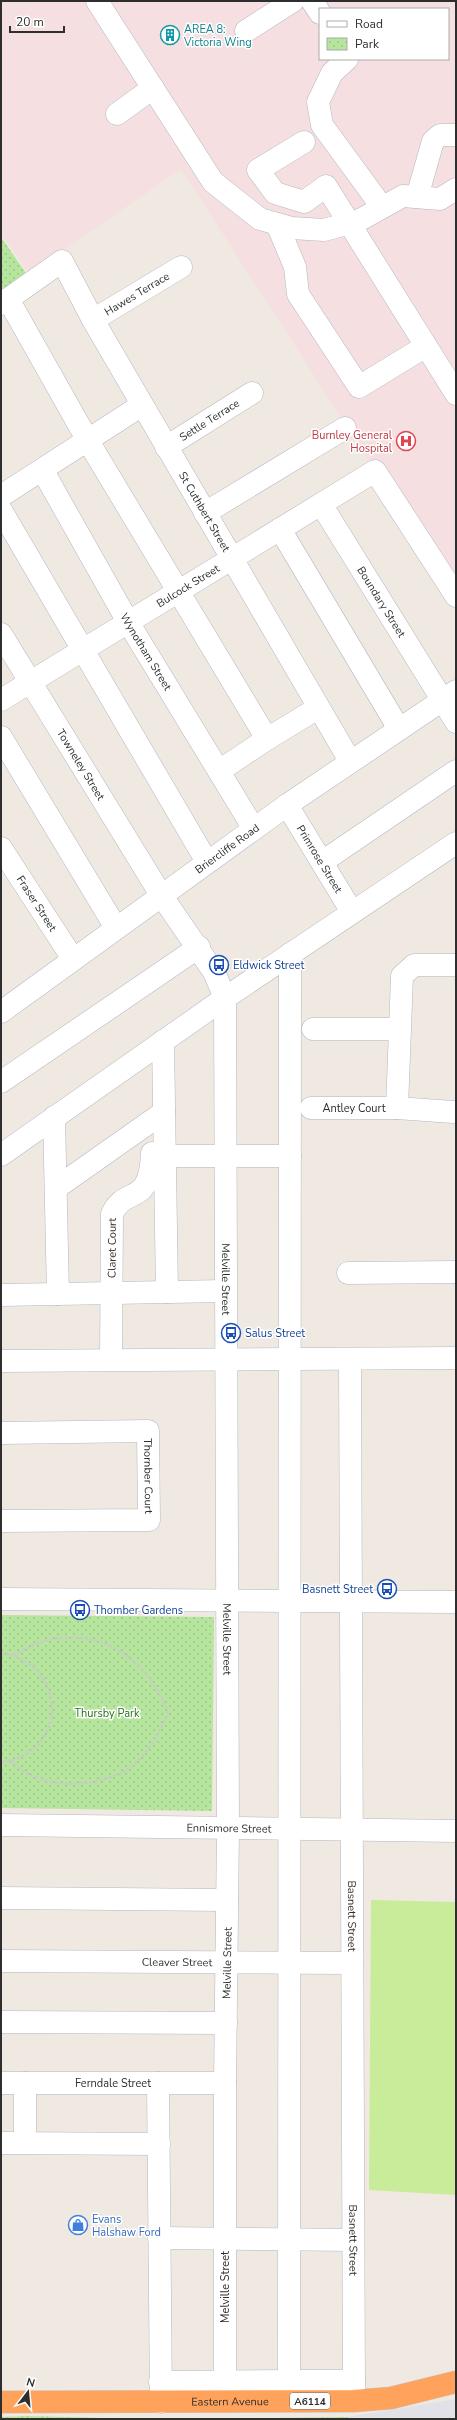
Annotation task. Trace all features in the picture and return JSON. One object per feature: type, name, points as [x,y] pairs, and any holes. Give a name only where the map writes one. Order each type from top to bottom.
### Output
[{"type":"highway","name":"Eastern Avenue","points":[[1,2402],[161,2392],[225,2391],[354,2391],[391,2398],[456,2382]]},
{"type":"street","points":[[97,1],[213,182],[260,219],[292,228],[324,230],[350,223],[403,196],[440,199],[456,189]]},
{"type":"street","points":[[246,31],[293,1]]},
{"type":"street","points":[[312,1],[319,12]]},
{"type":"street","points":[[346,60],[332,74],[318,102],[322,125],[382,207]]},
{"type":"street","points":[[117,114],[153,88]]},
{"type":"street","points":[[417,197],[433,141],[440,136],[456,135]]},
{"type":"street","points":[[304,142],[258,170],[275,193],[304,202],[326,186],[456,394]]},
{"type":"street","points":[[277,224],[295,267],[298,294],[359,387],[426,346]]},
{"type":"street","name":"St Cuthbert Street","points":[[5,302],[62,261],[93,320],[166,447],[350,761]]},
{"type":"street","name":"Hawes Terrace","points":[[93,320],[181,267]]},
{"type":"street","points":[[5,302],[267,739]]},
{"type":"street","name":"Settle Terrace","points":[[166,447],[252,393]]},
{"type":"street","points":[[1,496],[43,471],[142,405]]},
{"type":"street","points":[[205,513],[345,428]]},
{"type":"street","name":"Wynotham Street","points":[[43,471],[128,622],[254,829]]},
{"type":"street","name":"Bulcock Street","points":[[1,700],[375,471],[456,596]]},
{"type":"street","name":"Boundary Street","points":[[321,504],[449,695],[456,722]]},
{"type":"street","points":[[1,510],[207,862]]},
{"type":"street","points":[[280,529],[399,729]]},
{"type":"street","name":"Towneley Street","points":[[1,634],[161,895]]},
{"type":"street","name":"Briercliffe Road","points":[[1,1012],[287,805],[449,695]]},
{"type":"street","points":[[219,771],[267,739],[318,708]]},
{"type":"street","points":[[1,737],[116,928]]},
{"type":"street","points":[[322,862],[456,771]]},
{"type":"street","name":"Primrose Street","points":[[287,805],[352,912]]},
{"type":"street","points":[[1,1155],[225,998],[456,843]]},
{"type":"street","name":"Fraser Street","points":[[1,848],[73,959]]},
{"type":"street","name":"Melville Street","points":[[161,895],[199,947],[214,972],[225,998],[225,1360],[228,1829],[225,2083],[225,2391]]},
{"type":"street","points":[[1,1082],[199,947]]},
{"type":"street","points":[[289,2381],[291,1359],[290,954]]},
{"type":"street","name":"Antley Court","points":[[397,1108],[402,976],[414,965],[456,965]]},
{"type":"street","points":[[314,1029],[399,1029]]},
{"type":"street","points":[[163,1041],[164,1112],[158,1155],[167,1292]]},
{"type":"street","name":"Antley Court","points":[[311,1108],[397,1108],[453,1112]]},
{"type":"street","points":[[56,1188],[164,1112]]},
{"type":"street","points":[[54,1117],[58,1294]]},
{"type":"street","points":[[158,1155],[290,1156]]},
{"type":"street","name":"Claret Court","points":[[111,1360],[110,1293],[112,1214],[120,1204],[142,1191],[150,1176],[158,1155]]},
{"type":"street","points":[[348,1273],[456,1272]]},
{"type":"street","points":[[1,1295],[225,1291]]},
{"type":"street","points":[[1,1361],[456,1358]]},
{"type":"street","name":"Basnett Street","points":[[350,1359],[354,2391]]},
{"type":"street","name":"Thornber Court","points":[[1,1432],[148,1431],[149,1520],[1,1521]]},
{"type":"street","points":[[1,1599],[227,1599],[351,1602],[456,1602]]},
{"type":"street","name":"Ennismore Street","points":[[1,1825],[228,1829],[290,1827],[456,1830]]},
{"type":"street","points":[[1,1898],[228,1900]]},
{"type":"street","name":"Cleaver Street","points":[[1,1961],[352,1963]]},
{"type":"street","points":[[1,2022],[226,2023]]},
{"type":"street","name":"Ferndale Street","points":[[1,2083],[225,2083]]},
{"type":"street","points":[[25,2083],[25,2143]]},
{"type":"street","points":[[158,2083],[161,2392]]},
{"type":"street","points":[[1,2143],[159,2144]]},
{"type":"street","points":[[159,2238],[353,2240]]},
{"type":"street","points":[[225,2391],[289,2381],[354,2391]]},
{"type":"path","points":[[10,1761],[28,1774],[51,1782],[71,1785],[112,1776],[130,1767],[156,1739],[168,1712],[162,1695],[150,1675],[132,1658],[112,1646],[93,1640],[53,1638],[13,1654]]},
{"type":"path","points":[[1,1653],[13,1654],[30,1662],[42,1675],[50,1691],[53,1709],[49,1726],[41,1742],[27,1754],[10,1761],[1,1762]]},
{"type":"shaded area","name":"Burnley General Hospital","points":[[1,1],[456,1],[456,596],[181,169],[29,274],[1,233]]},
{"type":"shaded area","points":[[456,2399],[456,2419],[347,2419],[347,2417]]},
{"type":"green space","points":[[1,237],[32,282],[1,304]]},
{"type":"green space","name":"Thursby Park","points":[[1,1615],[214,1617],[212,1811],[1,1808]]},
{"type":"green space","points":[[371,1900],[456,1902],[456,2195],[369,2190]]},
{"type":"green space","points":[[28,2416],[142,2419],[1,2419],[1,2417]]},
{"type":"green space","points":[[348,2417],[348,2419],[189,2419]]},
{"type":"place","name":"AREA 8: Victoria Wing","points":[[170,35]]},
{"type":"place","name":"Burnley General Hospital","points":[[406,441]]},
{"type":"place","name":"Eldwick Street","points":[[219,965]]},
{"type":"place","name":"Salus Street","points":[[231,1333]]},
{"type":"place","name":"Basnett Street","points":[[387,1589]]},
{"type":"place","name":"Thomber Gardens","points":[[80,1610]]},
{"type":"place","name":"Evans Halshaw Ford","points":[[78,2225]]}]
